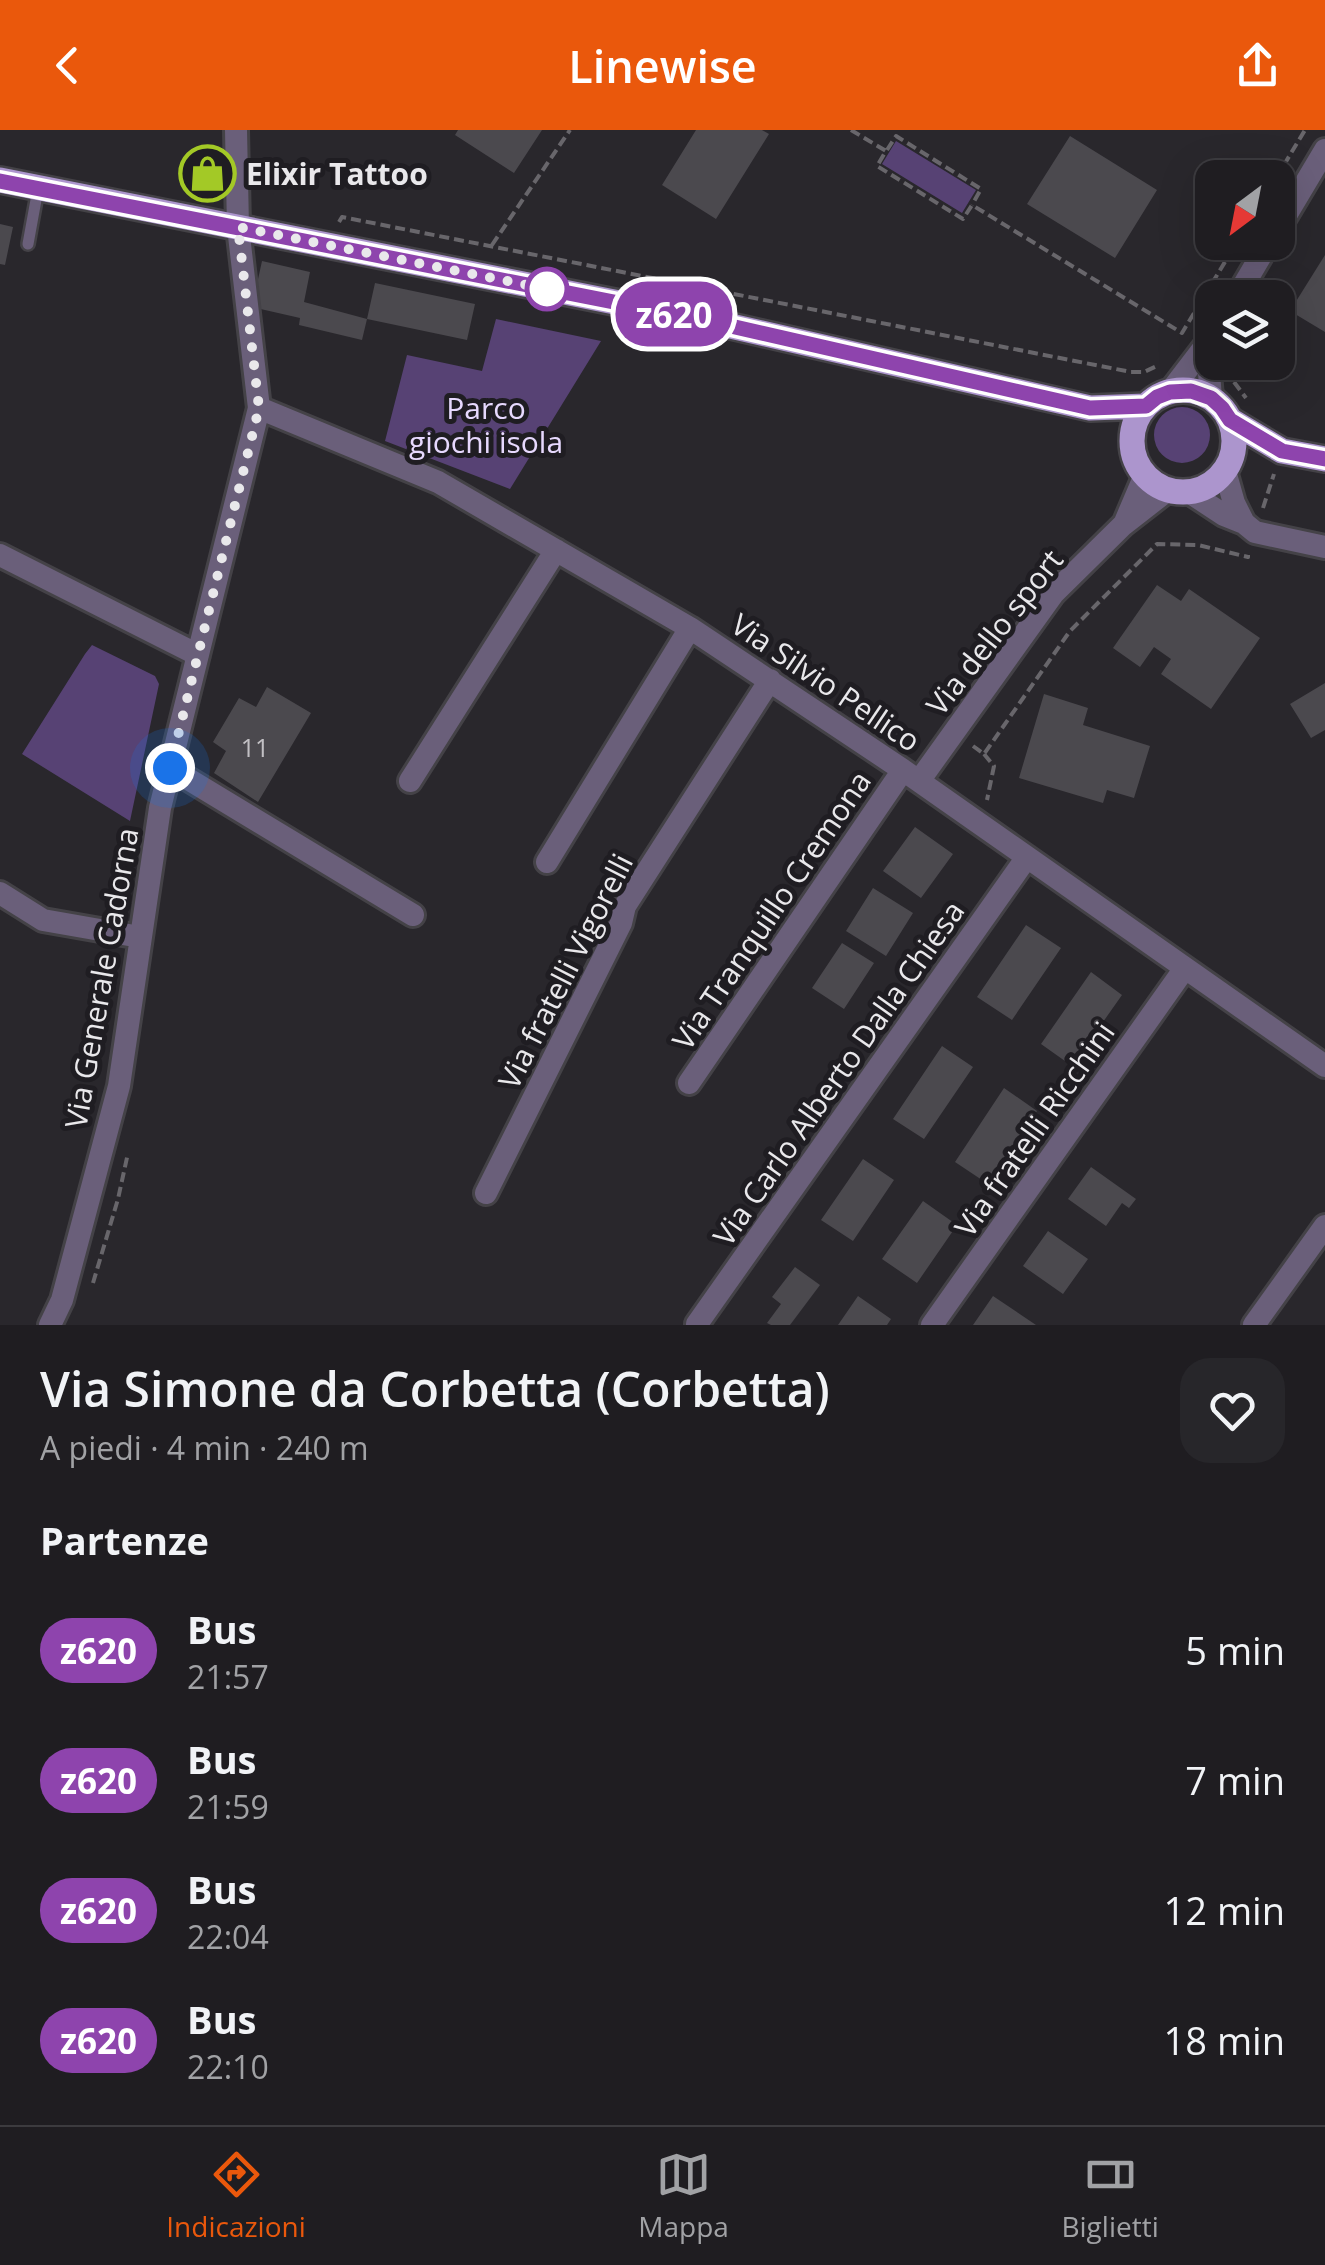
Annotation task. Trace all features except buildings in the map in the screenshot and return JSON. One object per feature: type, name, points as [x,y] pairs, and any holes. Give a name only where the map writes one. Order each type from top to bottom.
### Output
[{"type":"main road","points":[[0,180],[700,319],[1090,408],[1146,406]]},
{"type":"main road","points":[[1240,412],[1227,468],[1209,485],[1178,491],[1155,484],[1138,464],[1132,440],[1138,416],[1157,397],[1170,392],[1191,391],[1211,398],[1222,408],[1240,412],[1282,451]]},
{"type":"main road","points":[[1090,408],[1132,440]]},
{"type":"main road","points":[[1227,468],[1282,451],[1325,459]]},
{"type":"street","name":"Via Generale Cadorna","points":[[50,1325],[62,1300],[119,1086],[160,808],[259,408],[238,227],[236,130]]},
{"type":"street","points":[[1295,200],[1325,150]]},
{"type":"street","points":[[1170,392],[1195,361]]},
{"type":"street","points":[[1211,380],[1211,398]]},
{"type":"street","name":"Via Silvio Pellico","points":[[259,408],[438,482],[690,628],[911,776],[1325,1066]]},
{"type":"street","points":[[1227,468],[1234,503],[1249,528]]},
{"type":"street","name":"Via dello sport","points":[[1123,526],[1145,474]]},
{"type":"street","points":[[1178,491],[1249,528],[1324,548]]},
{"type":"street","name":"Via dello sport","points":[[911,776],[954,732],[1053,594],[1123,526],[1178,491]]},
{"type":"street","points":[[410,781],[556,550]]},
{"type":"street","points":[[0,555],[198,655]]},
{"type":"street","points":[[547,862],[690,628]]},
{"type":"street","name":"Via fratelli Vigorelli","points":[[486,1193],[621,922],[625,906],[770,680]]},
{"type":"street","points":[[170,768],[413,916]]},
{"type":"street","name":"Via Tranquillo Cremona","points":[[689,1083],[911,776]]},
{"type":"street","name":"Via Carlo Alberto Dalla Chiesa","points":[[698,1325],[1028,858]]},
{"type":"street","points":[[0,893],[43,920],[140,938]]},
{"type":"street","name":"Via fratelli Ricchini","points":[[932,1325],[1185,968]]},
{"type":"street","points":[[1254,1325],[1325,1226]]},
{"type":"lane","points":[[28,244],[38,188]]},
{"type":"path","points":[[492,245],[570,130]]},
{"type":"path","points":[[851,130],[886,151]]},
{"type":"path","points":[[1286,160],[1304,130]]},
{"type":"path","points":[[896,136],[981,189],[972,205],[963,218],[878,166],[896,136]]},
{"type":"path","points":[[972,205],[1182,334]]},
{"type":"path","points":[[329,245],[342,216],[1131,372],[1144,372],[1162,363]]},
{"type":"path","points":[[1176,344],[1226,260]]},
{"type":"path","points":[[1232,380],[1240,412]]},
{"type":"path","points":[[954,732],[984,754],[1070,631],[1157,544],[1198,545],[1248,556],[1249,528],[1282,451]]},
{"type":"green space","points":[[896,141],[976,190],[962,213],[882,164]]},
{"type":"green space","name":"Parco giochi isola","points":[[496,319],[601,341],[510,489],[385,441],[407,355],[482,371]]},
{"type":"green space","points":[[1182,407],[1202,415],[1210,435],[1202,455],[1182,463],[1162,455],[1154,435],[1162,415]]},
{"type":"green space","points":[[92,645],[155,676],[159,684],[130,821],[22,754]]},
{"type":"bus line","name":"z620","points":[[0,181],[700,319],[1090,408],[1146,406],[1170,392],[1191,391],[1211,398],[1230,420],[1282,451],[1325,459]]},
{"type":"place","name":"Elixir Tattoo","points":[[207,173]]},
{"type":"route","points":[[170,768],[259,408],[238,227],[552,290],[547,289]]}]
